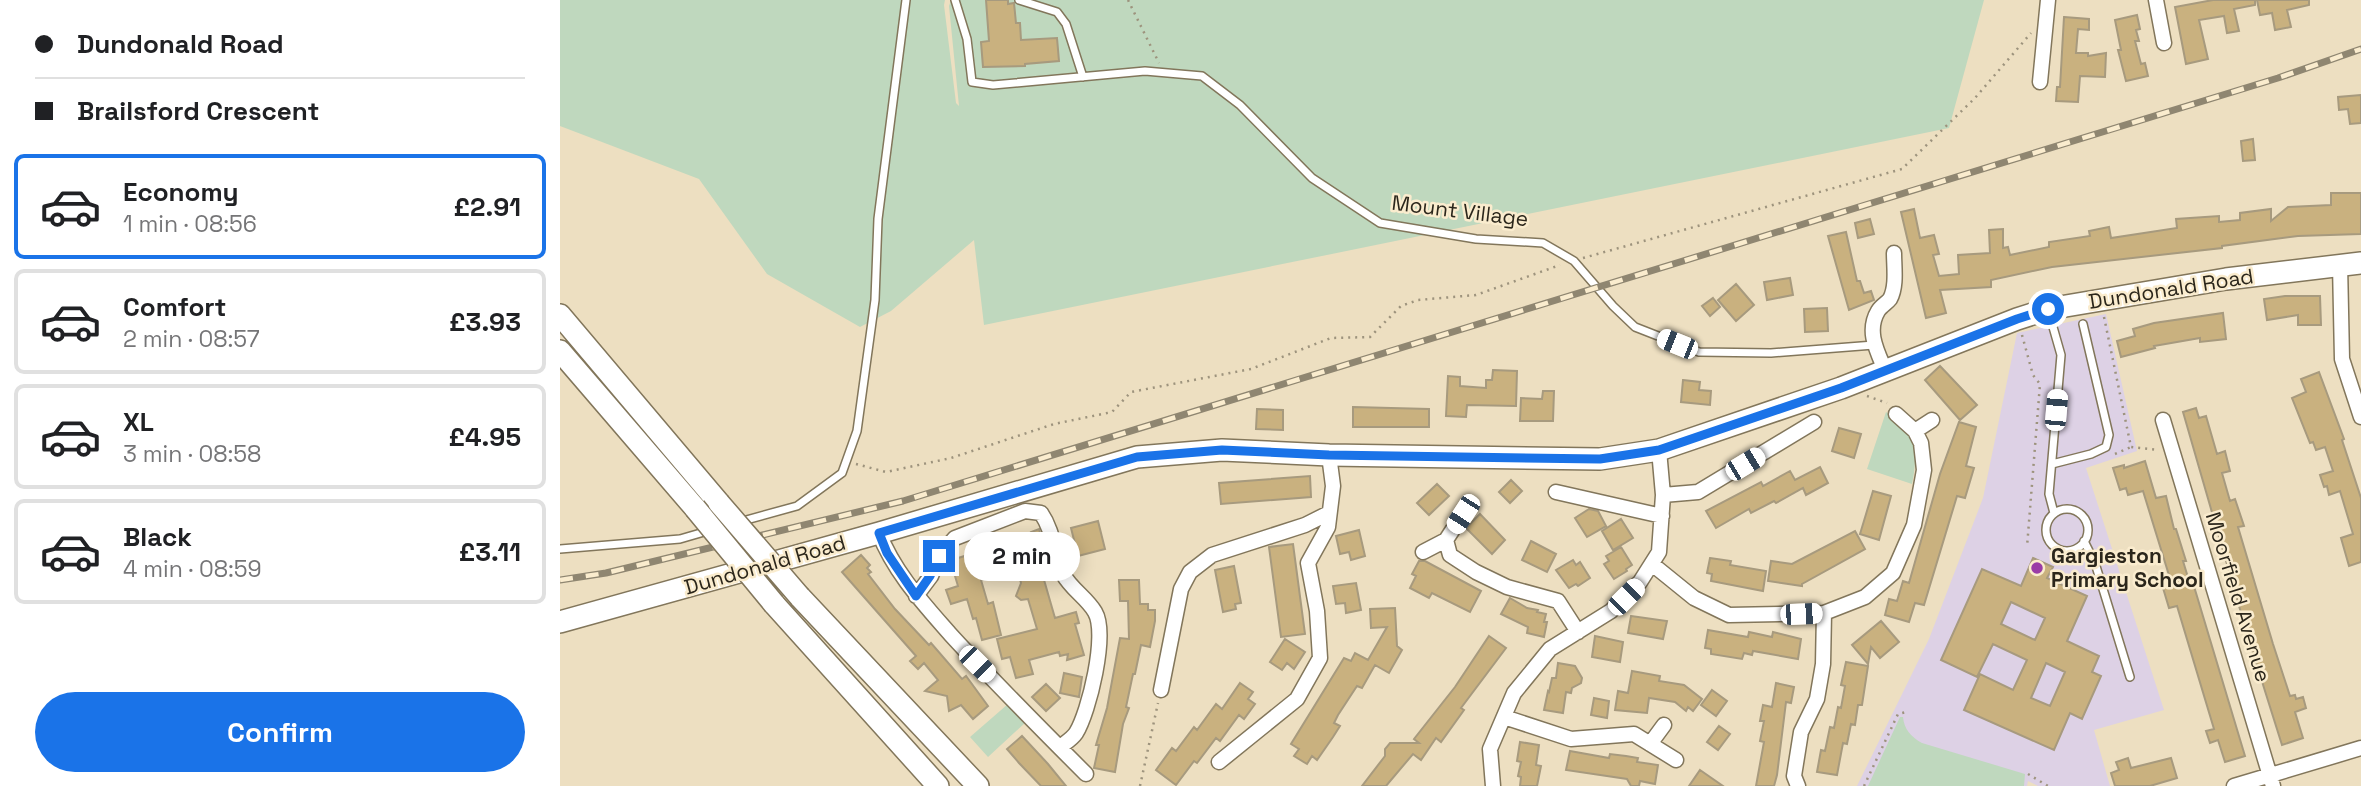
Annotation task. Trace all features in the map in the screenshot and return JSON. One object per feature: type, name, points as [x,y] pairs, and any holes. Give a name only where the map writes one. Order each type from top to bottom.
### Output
[{"type":"main road","name":"Dundonald Road","points":[[560,622],[879,533],[1137,457],[1222,450],[1329,455],[1600,459],[1659,450],[1841,388],[2048,309],[2226,279],[2351,263]]},
{"type":"main road","points":[[560,315],[800,597],[978,786]]},
{"type":"main road","points":[[560,351],[774,604],[938,786]]},
{"type":"street","points":[[2156,0],[2164,43]]},
{"type":"street","points":[[2040,82],[2047,7]]},
{"type":"street","points":[[1885,370],[1874,345],[1872,327],[1878,311],[1890,298],[1894,280],[1894,253]]},
{"type":"street","points":[[2351,263],[2342,359],[2361,417]]},
{"type":"street","points":[[1652,564],[1694,598],[1729,615],[1824,613],[1865,597],[1893,573],[1914,525],[1924,470],[1921,443],[1915,431],[1896,414]]},
{"type":"street","points":[[1915,431],[1932,420]]},
{"type":"street","name":"Moorfield Avenue","points":[[2163,420],[2271,781]]},
{"type":"street","points":[[1663,495],[1698,492],[1815,422]]},
{"type":"street","points":[[1493,786],[1490,749],[1514,693],[1550,649],[1611,611],[1640,582],[1659,552],[1663,495],[1659,450]]},
{"type":"street","points":[[1219,762],[1297,699],[1320,658],[1317,611],[1308,562],[1328,527],[1333,486],[1329,455]]},
{"type":"street","points":[[1556,492],[1662,516]]},
{"type":"street","points":[[916,596],[930,576],[939,556],[956,538],[1025,511],[1041,513],[1048,523],[1064,575],[1096,612],[1100,630],[1085,712],[1075,735],[1060,747]]},
{"type":"street","points":[[1161,690],[1181,589],[1190,572],[1212,555],[1305,525],[1329,513]]},
{"type":"street","points":[[1423,552],[1446,540],[1463,514]]},
{"type":"street","points":[[879,533],[887,553],[916,596],[977,664],[1086,774]]},
{"type":"street","points":[[1446,540],[1450,555],[1476,572],[1507,587],[1558,601],[1578,632]]},
{"type":"street","points":[[1798,786],[1794,776],[1801,733],[1817,699],[1823,664],[1824,613]]},
{"type":"street","points":[[1504,717],[1571,739],[1634,734],[1676,761]]},
{"type":"street","points":[[1650,744],[1664,725]]},
{"type":"street","points":[[2234,786],[2271,781],[2361,748]]},
{"type":"lane","points":[[730,524],[797,506],[842,473],[857,430],[875,300],[878,219],[906,0]]},
{"type":"lane","name":"Mount Village","points":[[955,0],[967,39],[972,82],[993,85],[1145,71],[1202,76],[1240,105],[1312,178],[1380,223],[1476,239],[1543,243],[1574,261],[1635,327],[1699,352],[1771,353],[1874,345]]},
{"type":"lane","points":[[1018,0],[1057,12],[1066,24],[1083,76]]},
{"type":"lane","points":[[2048,309],[2061,355],[2049,494],[2054,513]]},
{"type":"lane","points":[[2052,464],[2091,454],[2106,447],[2108,442],[2109,435],[2083,324]]},
{"type":"lane","points":[[2060,509],[2070,509],[2082,516],[2087,528],[2084,541],[2075,549],[2068,551],[2054,547],[2046,536],[2046,527],[2054,513],[2060,509]]},
{"type":"lane","points":[[560,549],[680,539],[718,528]]},
{"type":"lane","points":[[2084,541],[2095,564],[2130,677]]},
{"type":"path","points":[[1128,0],[1164,72]]},
{"type":"path","points":[[846,462],[886,472],[951,458],[1054,424],[1112,411],[1131,393],[1251,369],[1331,338],[1370,337],[1401,306],[1418,300],[1476,295],[1574,261],[1902,169],[1975,98],[2047,7]]},
{"type":"path","points":[[2100,300],[2131,447],[2173,452]]},
{"type":"path","points":[[2017,319],[2034,375],[2040,384],[2027,547]]},
{"type":"path","points":[[1863,396],[1885,401],[1896,414]]},
{"type":"path","points":[[1140,786],[1161,690]]},
{"type":"path","points":[[1864,786],[1898,715],[1906,712]]},
{"type":"path","points":[[2028,774],[2048,786]]},
{"type":"shaded area","name":"Gargieston Primary School","points":[[2106,314],[2137,451],[2086,468],[2164,710],[2094,730],[2110,786],[2038,786],[2028,781],[2027,786],[1857,786],[1929,639],[1983,498],[2017,333]]},
{"type":"green space","points":[[560,0],[945,0],[956,103],[959,106],[949,6],[951,0],[1984,0],[1949,128],[984,325],[974,240],[891,311],[860,327],[767,274],[699,179],[560,126]]},
{"type":"green space","points":[[1886,412],[1909,434],[1915,461],[1912,484],[1867,469]]},
{"type":"green space","points":[[1008,704],[1026,722],[988,757],[970,737]]},
{"type":"green space","points":[[1900,717],[1903,717],[1909,732],[1922,743],[2025,774],[2024,786],[1868,786]]},
{"type":"building","points":[[986,0],[1008,0],[1008,4],[1014,3],[1016,23],[1020,23],[1021,40],[1057,38],[1059,61],[1025,66],[983,67],[981,42],[989,41]]},
{"type":"building","points":[[2213,0],[2255,0],[2255,5],[2234,9],[2239,31],[2227,33],[2224,16],[2199,20],[2208,59],[2186,64],[2175,7]]},
{"type":"building","points":[[2257,0],[2309,0],[2309,5],[2287,10],[2291,27],[2275,30],[2272,13],[2260,15]]},
{"type":"building","points":[[2137,15],[2140,29],[2136,30],[2139,41],[2135,41],[2141,64],[2145,63],[2148,76],[2126,81],[2118,50],[2121,50],[2115,20]]},
{"type":"building","points":[[2064,17],[2089,19],[2089,30],[2078,29],[2076,53],[2088,53],[2088,56],[2106,53],[2105,77],[2080,76],[2078,102],[2056,101],[2057,87],[2060,87]]},
{"type":"building","points":[[2361,95],[2361,123],[2350,124],[2348,109],[2339,110],[2338,97]]},
{"type":"building","points":[[2253,139],[2255,160],[2243,161],[2241,141]]},
{"type":"building","points":[[2331,193],[2361,193],[2361,234],[2298,236],[2222,248],[2052,267],[1991,280],[1991,287],[1940,290],[1946,313],[1926,318],[1901,212],[1914,209],[1920,238],[1934,235],[1939,254],[1933,255],[1939,276],[1959,274],[1958,255],[1990,253],[1989,230],[2003,229],[2003,248],[2008,247],[2010,255],[2049,247],[2049,242],[2090,236],[2089,231],[2109,227],[2111,238],[2177,228],[2176,219],[2219,216],[2219,222],[2240,220],[2240,213],[2271,209],[2271,221],[2288,207],[2331,205]]},
{"type":"building","points":[[1870,219],[1874,234],[1858,238],[1855,223]]},
{"type":"building","points":[[1846,232],[1857,281],[1860,281],[1864,293],[1871,291],[1874,300],[1849,310],[1828,236]]},
{"type":"building","points":[[1790,278],[1793,295],[1767,300],[1764,282]]},
{"type":"building","points":[[1736,284],[1754,305],[1736,321],[1718,300]]},
{"type":"building","points":[[2320,296],[2321,325],[2298,325],[2298,315],[2267,320],[2264,299]]},
{"type":"building","points":[[1713,298],[1720,307],[1710,316],[1702,306]]},
{"type":"building","points":[[1827,308],[1828,331],[1805,332],[1804,309]]},
{"type":"building","points":[[2223,313],[2226,339],[2200,342],[2200,338],[2154,346],[2155,348],[2121,357],[2117,341],[2135,336],[2133,329],[2154,323]]},
{"type":"building","points":[[1940,366],[1977,405],[1960,420],[1925,380]]},
{"type":"building","points":[[1493,370],[1517,371],[1516,406],[1467,405],[1466,417],[1446,416],[1448,376],[1460,377],[1460,386],[1486,388],[1486,380],[1492,380]]},
{"type":"building","points":[[2319,372],[2344,439],[2342,440],[2361,498],[2361,562],[2349,566],[2341,538],[2353,534],[2340,491],[2329,495],[2327,486],[2324,487],[2320,475],[2333,471],[2325,447],[2316,450],[2313,442],[2310,443],[2292,398],[2306,392],[2301,379]]},
{"type":"building","points":[[1683,380],[1700,382],[1699,390],[1711,391],[1710,405],[1681,402]]},
{"type":"building","points":[[1543,391],[1554,391],[1553,421],[1520,421],[1521,398],[1542,399]]},
{"type":"building","points":[[1353,407],[1429,409],[1429,427],[1353,427]]},
{"type":"building","points":[[2196,408],[2199,418],[2206,416],[2217,454],[2225,451],[2230,471],[2222,473],[2230,501],[2235,499],[2244,526],[2238,527],[2273,644],[2290,696],[2295,695],[2296,699],[2303,697],[2306,708],[2295,712],[2303,738],[2282,745],[2183,412]]},
{"type":"building","points":[[1257,409],[1283,410],[1283,430],[1256,429]]},
{"type":"building","points":[[1959,422],[1976,427],[1966,466],[1974,468],[1965,498],[1957,496],[1924,605],[1915,603],[1909,622],[1885,615],[1889,599],[1897,601],[1903,581],[1909,583],[1940,474]]},
{"type":"building","points":[[1839,428],[1861,434],[1854,458],[1832,451]]},
{"type":"building","points":[[2145,461],[2156,498],[2166,496],[2186,561],[2183,561],[2190,584],[2193,583],[2245,756],[2225,762],[2218,740],[2210,743],[2206,731],[2214,729],[2177,606],[2169,608],[2163,588],[2172,585],[2143,491],[2128,495],[2126,488],[2120,490],[2113,468],[2124,465],[2124,468]]},
{"type":"building","points":[[1820,467],[1828,483],[1806,495],[1803,488],[1751,513],[1749,509],[1716,528],[1706,511],[1761,482],[1763,486],[1790,471],[1795,480]]},
{"type":"building","points":[[1310,476],[1311,497],[1221,504],[1219,483]]},
{"type":"building","points":[[1511,480],[1522,491],[1510,503],[1499,492]]},
{"type":"building","points":[[1437,484],[1449,496],[1429,515],[1417,503]]},
{"type":"building","points":[[1873,491],[1891,496],[1879,540],[1860,534]]},
{"type":"building","points":[[1589,509],[1598,511],[1606,526],[1587,537],[1575,518]]},
{"type":"building","points":[[1480,514],[1505,540],[1492,554],[1466,528]]},
{"type":"building","points":[[1621,519],[1633,538],[1613,550],[1602,531]]},
{"type":"building","points":[[1098,521],[1105,549],[1078,556],[1071,528]]},
{"type":"building","points":[[1039,529],[1047,557],[1038,559],[1055,618],[1076,612],[1079,623],[1075,624],[1084,655],[1067,660],[1068,654],[1060,656],[1059,652],[1029,660],[1033,674],[1016,678],[1010,657],[1002,659],[997,639],[1037,629],[1028,599],[1021,600],[1016,596],[1021,583],[1016,564],[986,573],[987,578],[981,580],[988,604],[993,602],[1001,635],[982,640],[967,599],[951,604],[946,590],[958,586],[952,566],[957,565],[955,559],[1032,535],[1031,532]]},
{"type":"building","points":[[1359,530],[1365,556],[1351,560],[1349,552],[1340,554],[1336,536]]},
{"type":"building","points":[[1855,531],[1865,549],[1802,586],[1768,581],[1771,561],[1792,564]]},
{"type":"building","points":[[1531,541],[1556,554],[1547,572],[1522,560]]},
{"type":"building","points":[[1293,544],[1305,634],[1281,637],[1269,547]]},
{"type":"building","points":[[1621,547],[1632,565],[1614,579],[1604,564],[1609,561],[1606,556]]},
{"type":"building","points":[[861,555],[870,565],[867,568],[871,572],[868,574],[895,609],[929,645],[931,643],[962,679],[966,676],[988,706],[973,719],[961,705],[949,711],[947,696],[925,691],[938,680],[924,663],[918,669],[910,661],[916,656],[842,572]]},
{"type":"building","points":[[1710,558],[1731,561],[1730,565],[1766,571],[1763,591],[1711,581],[1712,574],[1707,573]]},
{"type":"building","points":[[2033,558],[2053,567],[2047,578],[2087,596],[2067,641],[2099,656],[2092,672],[2101,676],[2082,719],[2070,713],[2054,750],[1964,710],[1980,674],[2013,690],[2027,660],[1993,644],[1977,677],[1941,660],[1982,569],[2021,586]],"holes":[[[2011,602],[2045,618],[2035,640],[2001,624]],[[2046,663],[2065,672],[2050,706],[2031,698]]]},
{"type":"building","points":[[1573,560],[1576,565],[1580,562],[1590,578],[1569,588],[1556,570]]},
{"type":"building","points":[[1419,561],[1425,561],[1481,591],[1470,612],[1432,593],[1429,598],[1410,588],[1416,576],[1412,574]]},
{"type":"building","points":[[1234,566],[1241,603],[1235,604],[1236,609],[1223,612],[1215,570]]},
{"type":"building","points":[[1119,580],[1139,580],[1140,604],[1148,604],[1148,610],[1155,610],[1155,621],[1150,647],[1141,645],[1133,674],[1126,707],[1129,708],[1123,724],[1115,772],[1094,768],[1099,745],[1096,745],[1107,708],[1120,638],[1129,639],[1128,601],[1120,601]]},
{"type":"building","points":[[1356,583],[1361,610],[1346,613],[1345,603],[1336,604],[1333,586]]},
{"type":"building","points":[[1510,598],[1527,608],[1546,614],[1544,637],[1527,633],[1528,627],[1501,614]]},
{"type":"building","points":[[1395,608],[1397,646],[1402,650],[1389,673],[1375,665],[1362,688],[1357,686],[1334,723],[1340,726],[1317,760],[1312,756],[1307,764],[1294,756],[1299,749],[1291,744],[1344,658],[1351,661],[1355,653],[1368,660],[1387,627],[1371,628],[1370,609]]},
{"type":"building","points":[[1631,616],[1667,621],[1663,639],[1628,633]]},
{"type":"building","points":[[1881,621],[1899,642],[1880,658],[1871,647],[1868,664],[1852,645]]},
{"type":"building","points":[[1708,630],[1748,637],[1749,632],[1772,637],[1773,632],[1801,639],[1798,659],[1753,651],[1752,655],[1744,653],[1742,659],[1711,654],[1711,649],[1705,648]]},
{"type":"building","points":[[1489,636],[1506,648],[1461,708],[1464,710],[1441,742],[1436,738],[1421,760],[1413,754],[1386,786],[1362,786],[1385,756],[1385,749],[1390,743],[1419,743],[1414,739],[1455,687]]},
{"type":"building","points":[[1595,636],[1623,642],[1620,662],[1592,657]]},
{"type":"building","points":[[1285,639],[1305,652],[1294,669],[1287,663],[1282,670],[1270,662]]},
{"type":"building","points":[[1846,662],[1868,666],[1862,705],[1858,705],[1855,725],[1851,724],[1847,744],[1843,743],[1837,775],[1817,772],[1821,750],[1825,751],[1830,727],[1834,728],[1838,707],[1841,708],[1845,686],[1841,685]]},
{"type":"building","points":[[1558,663],[1575,666],[1582,678],[1581,683],[1572,688],[1571,693],[1566,692],[1563,713],[1544,710],[1552,678],[1556,678]]},
{"type":"building","points":[[1632,671],[1660,676],[1659,681],[1684,685],[1702,699],[1693,711],[1688,707],[1686,711],[1675,702],[1649,698],[1647,713],[1615,710],[1618,691],[1628,693]]},
{"type":"building","points":[[1064,673],[1082,677],[1079,697],[1060,693]]},
{"type":"building","points":[[1240,683],[1253,692],[1248,699],[1255,704],[1244,719],[1239,715],[1220,741],[1216,738],[1176,785],[1156,770],[1172,748],[1176,751],[1194,727],[1197,730],[1216,704],[1222,709]]},
{"type":"building","points":[[1776,683],[1794,687],[1791,703],[1786,702],[1774,786],[1756,786],[1764,742],[1760,741],[1764,721],[1760,721],[1763,705],[1772,707]]},
{"type":"building","points":[[1046,684],[1060,698],[1046,711],[1032,697]]},
{"type":"building","points":[[1712,690],[1727,701],[1716,716],[1701,705]]},
{"type":"building","points":[[1594,698],[1609,701],[1607,718],[1591,715]]},
{"type":"building","points":[[1719,726],[1730,734],[1718,750],[1707,742]]},
{"type":"building","points":[[1022,736],[1066,786],[1041,786],[1019,763],[1007,749]]},
{"type":"building","points":[[1520,742],[1539,745],[1536,765],[1541,766],[1537,786],[1520,786],[1521,777],[1518,776],[1521,762],[1517,761]]},
{"type":"building","points":[[1570,751],[1609,758],[1610,754],[1626,756],[1638,758],[1637,762],[1658,765],[1655,784],[1640,781],[1639,786],[1631,786],[1627,779],[1566,770]]},
{"type":"building","points":[[2128,758],[2131,768],[2171,758],[2177,778],[2150,786],[2115,786],[2111,773],[2119,770],[2116,762]]},
{"type":"building","points":[[1700,770],[1723,786],[1689,786]]},
{"type":"railway","points":[[560,580],[606,573],[903,501],[2278,78],[2361,49]]},
{"type":"place","name":"Gargieston Primary School","points":[[2037,568]]},
{"type":"route","points":[[939,556],[930,576],[916,596],[887,553],[879,533],[1137,457],[1222,450],[1329,455],[1600,459],[1659,450],[1841,388],[2048,309]]}]
